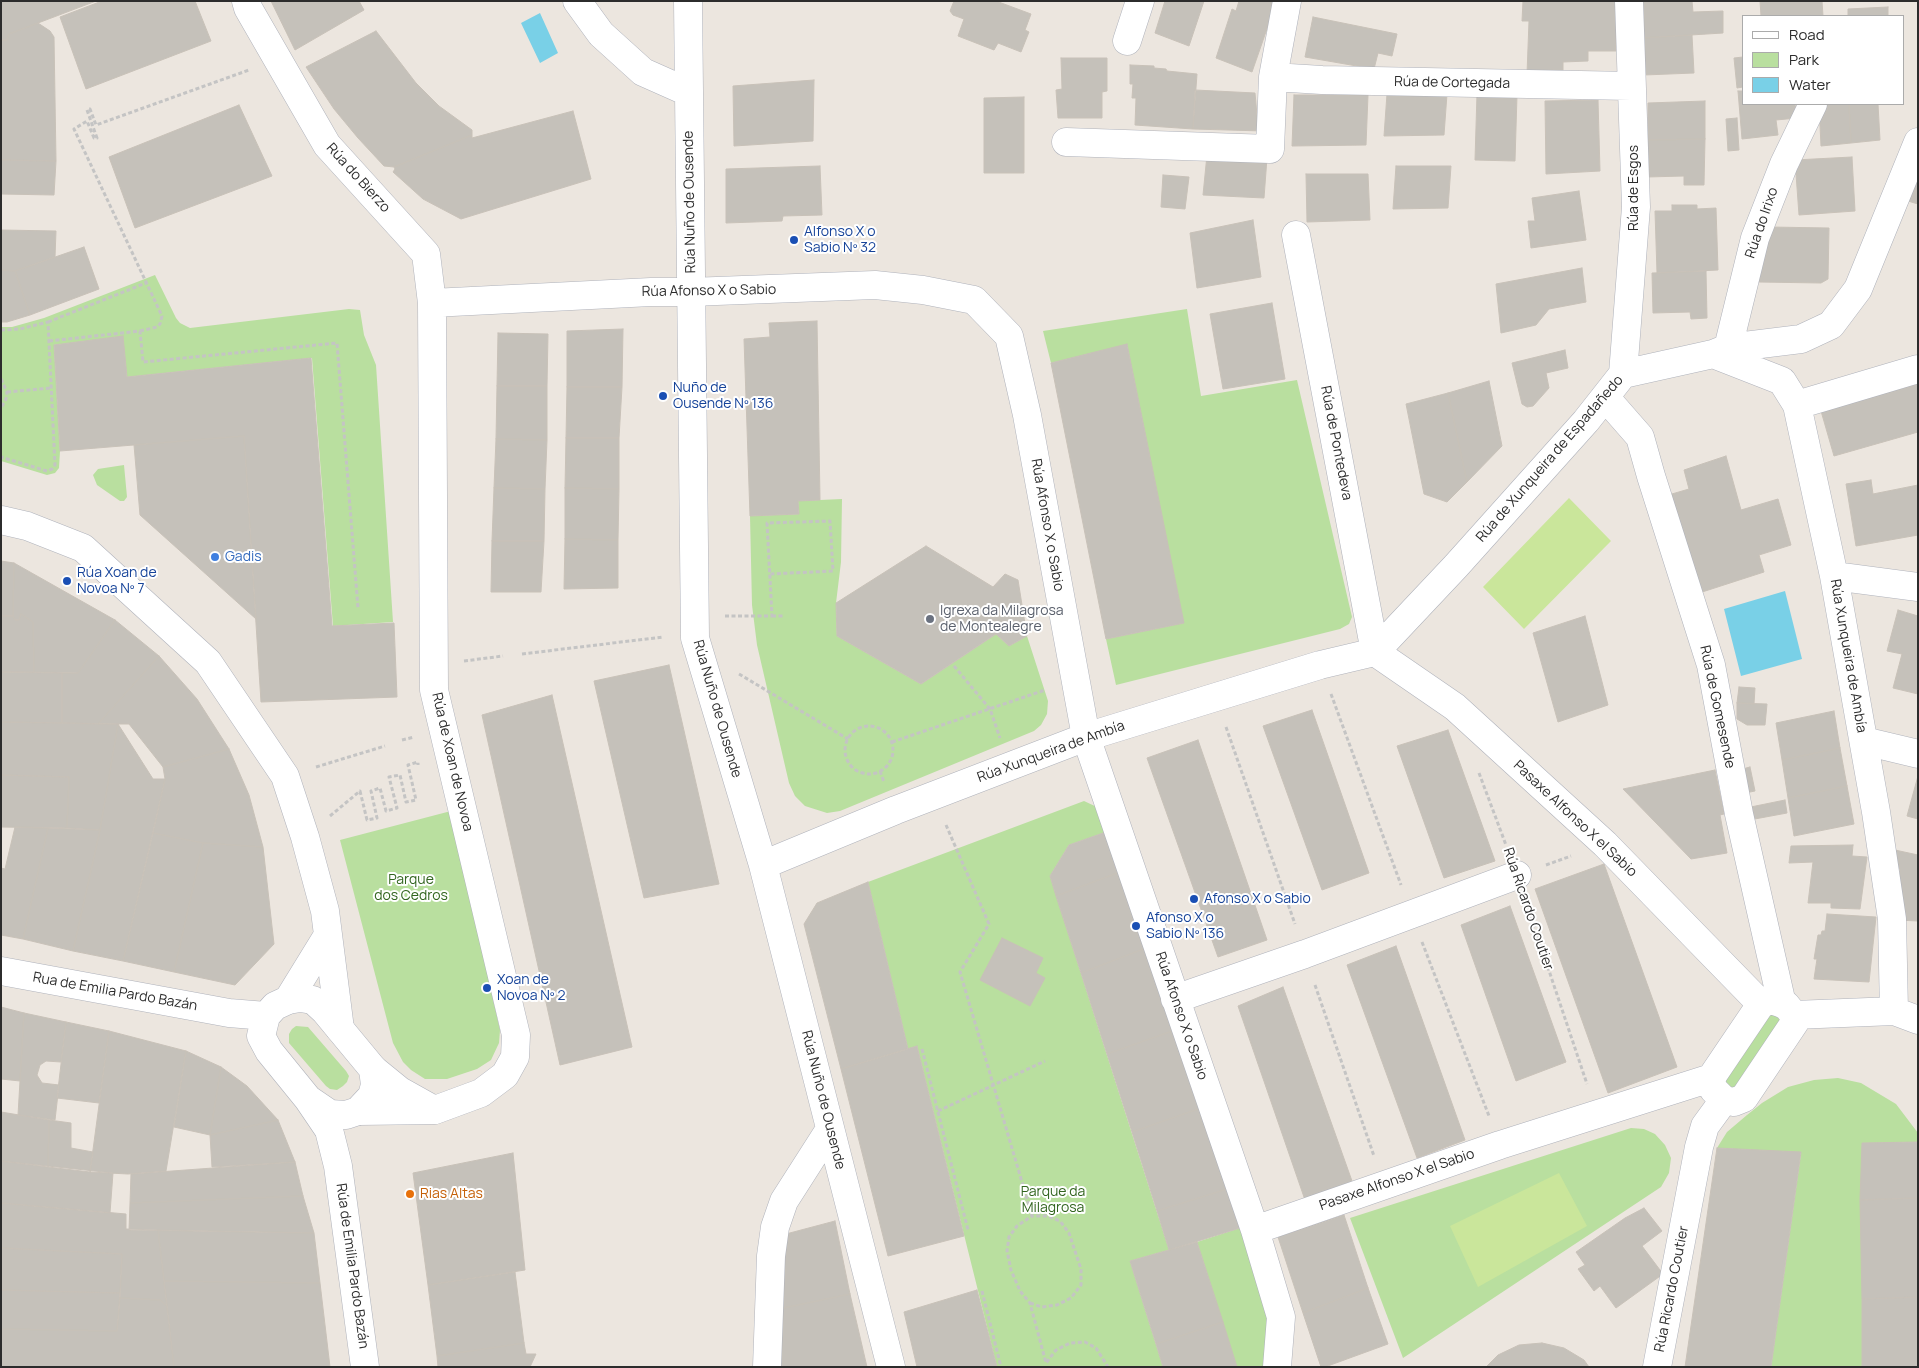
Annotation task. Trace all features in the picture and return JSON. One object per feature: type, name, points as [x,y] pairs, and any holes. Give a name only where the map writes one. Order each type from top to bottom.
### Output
[{"type":"street","name":"Rúa do Bierzo","points":[[246,1],[327,145],[426,254],[432,302]]},
{"type":"street","points":[[577,1],[601,34],[643,72],[688,92]]},
{"type":"street","name":"Rúa Nuño de Ousende","points":[[688,1],[690,292],[696,633],[763,865],[891,1367]]},
{"type":"street","points":[[1127,41],[1140,1]]},
{"type":"street","points":[[1066,142],[1270,149],[1273,77],[1287,1]]},
{"type":"street","name":"Rúa de Esgos","points":[[1623,374],[1636,207],[1629,1]]},
{"type":"street","name":"Rúa de Cortegada","points":[[1273,77],[1322,80],[1632,86]]},
{"type":"street","name":"Rúa do Irixo","points":[[1720,351],[1755,238],[1784,164],[1813,105]]},
{"type":"street","name":"Rúa de Xunqueira de Espadañedo","points":[[1375,652],[1462,559],[1586,421],[1623,374],[1720,351],[1801,339],[1830,325],[1858,289],[1918,142]]},
{"type":"street","name":"Rúa de Pontedeva","points":[[1296,236],[1375,652]]},
{"type":"street","name":"Rúa Afonso X o Sabio","points":[[432,302],[651,292],[875,285],[923,290],[974,300],[1009,336],[1027,415],[1086,737],[1255,1230],[1281,1317],[1277,1367]]},
{"type":"street","name":"Rúa de Xoan de Novoa","points":[[352,1113],[436,1110],[481,1093],[505,1075],[515,1057],[516,1035],[434,690],[432,302]]},
{"type":"street","name":"Rúa Xunqueira de Ambía","points":[[1720,351],[1782,381],[1797,404],[1834,576],[1864,741],[1906,1015]]},
{"type":"street","points":[[1797,404],[1918,368]]},
{"type":"street","name":"Rúa de Gomesende","points":[[1605,396],[1640,437],[1711,665],[1739,814],[1779,1007]]},
{"type":"street","points":[[1,520],[28,526],[83,548],[208,662],[285,776],[305,837],[325,911],[340,1029]]},
{"type":"street","points":[[1834,576],[1918,587]]},
{"type":"street","name":"Rúa Xunqueira de Ambía","points":[[763,865],[933,796],[1086,737],[1320,665],[1375,652]]},
{"type":"street","name":"Pasaxe Alfonso X el Sabio","points":[[1255,1230],[1597,1113],[1718,1089],[1734,1102],[1744,1098],[1795,1022],[1455,707],[1375,652]]},
{"type":"street","points":[[1864,741],[1918,754]]},
{"type":"street","points":[[1175,999],[1305,954],[1517,875]]},
{"type":"street","points":[[288,1000],[328,935]]},
{"type":"street","name":"Rua de Emilia Pardo Bazán","points":[[1,971],[229,1013],[263,1026]]},
{"type":"street","points":[[263,1026],[275,1006],[288,1000],[300,998],[313,1000],[325,1011],[373,1069],[400,1091],[436,1110]]},
{"type":"street","points":[[1718,1089],[1779,1007],[1906,1015]]},
{"type":"street","name":"Rúa de Emilia Pardo Bazán","points":[[263,1026],[269,1051],[308,1099],[329,1130],[338,1166],[365,1367]]},
{"type":"street","name":"Rúa de Emilia Pardo Bazán","points":[[338,1166],[352,1113],[372,1096],[375,1085],[373,1069]]},
{"type":"street","name":"Rúa Ricardo Coutier","points":[[1658,1367],[1699,1147],[1718,1089]]},
{"type":"street","name":"Rúa de Emilia Pardo Bazán","points":[[308,1099],[330,1114],[352,1113]]},
{"type":"street","points":[[767,1367],[771,1256],[775,1227],[784,1201],[830,1129]]},
{"type":"path","points":[[49,342],[140,331],[157,327],[162,316],[74,129],[87,121],[94,138],[97,138],[87,110],[90,109],[96,125],[278,60]]},
{"type":"path","points":[[1,330],[20,329],[48,322],[146,283]]},
{"type":"path","points":[[1,457],[47,471],[52,469],[54,465],[48,322]]},
{"type":"path","points":[[140,331],[143,362],[337,343],[358,608]]},
{"type":"path","points":[[1,379],[7,392],[6,399],[1,408]]},
{"type":"path","points":[[7,392],[51,388]]},
{"type":"path","points":[[770,574],[833,572],[830,520],[767,523],[772,616]]},
{"type":"path","points":[[522,654],[696,633],[772,616],[784,616]]},
{"type":"path","points":[[696,633],[848,739]]},
{"type":"path","points":[[434,665],[503,656]]},
{"type":"path","points":[[954,666],[990,709],[1010,766]]},
{"type":"path","points":[[892,742],[1076,679]]},
{"type":"path","points":[[873,726],[887,733],[892,742],[893,755],[890,762],[878,772],[870,774],[855,770],[850,764],[845,748],[851,734],[858,729],[873,726]]},
{"type":"path","points":[[285,776],[385,746]]},
{"type":"path","points":[[360,791],[367,820],[377,818],[371,790],[380,788],[386,811],[397,808],[389,777],[400,775],[406,802],[416,800],[408,764],[418,762],[419,770]]},
{"type":"path","name":"Rúa Ricardo Coutier","points":[[1479,772],[1517,875],[1597,1113]]},
{"type":"path","points":[[933,796],[989,924],[960,972],[1032,1216]]},
{"type":"path","points":[[1517,875],[1605,844]]},
{"type":"path","points":[[922,1049],[968,1230]]},
{"type":"path","points":[[938,1111],[1045,1061]]},
{"type":"path","points":[[1030,1303],[1042,1307],[1057,1305],[1071,1298],[1081,1285],[1081,1269],[1069,1234],[1060,1221],[1048,1216],[1032,1216],[1017,1226],[1009,1237],[1007,1251],[1011,1270],[1020,1291],[1030,1303],[1046,1365]]},
{"type":"path","points":[[982,1292],[1001,1367]]},
{"type":"path","points":[[1046,1365],[1056,1350],[1070,1343],[1085,1342],[1096,1348],[1108,1367]]},
{"type":"green space","points":[[155,275],[176,318],[180,323],[190,328],[349,309],[360,310],[364,335],[376,365],[393,622],[333,626],[312,358],[127,377],[122,337],[54,345],[60,451],[59,468],[55,473],[47,475],[1,461],[1,327],[12,327],[44,318]]},
{"type":"green space","points":[[1187,309],[1201,396],[1297,380],[1352,617],[1349,624],[1340,629],[1116,685],[1106,639],[1183,623],[1127,345],[1051,363],[1043,331]]},
{"type":"green space","points":[[124,465],[127,497],[124,501],[120,501],[97,485],[93,475],[98,469]]},
{"type":"green space","points":[[1569,498],[1611,541],[1524,629],[1483,587]]},
{"type":"green space","points":[[842,499],[841,562],[836,603],[837,636],[921,684],[996,634],[1009,646],[1027,636],[1048,701],[1047,714],[1041,725],[1034,731],[840,811],[827,813],[805,806],[795,796],[789,783],[757,645],[752,605],[750,516],[799,514],[798,501]]},
{"type":"green space","name":"Parque da Milagrosa","points":[[1084,801],[1099,808],[1106,832],[1069,845],[1050,876],[1169,1250],[1130,1261],[1163,1367],[997,1367],[917,1046],[908,1049],[868,882]]},
{"type":"green space","name":"Parque dos Cedros","points":[[451,811],[500,1030],[499,1043],[491,1060],[477,1069],[447,1079],[425,1079],[403,1062],[393,1043],[340,840]]},
{"type":"green space","points":[[1775,1011],[1781,1020],[1735,1088],[1725,1085],[1724,1076],[1766,1012]]},
{"type":"green space","points":[[296,1026],[308,1027],[346,1071],[349,1076],[343,1086],[337,1090],[326,1086],[289,1043],[289,1034]]},
{"type":"green space","points":[[1838,1078],[1861,1083],[1896,1104],[1918,1133],[1918,1142],[1862,1144],[1863,1367],[1771,1367],[1801,1153],[1717,1148],[1727,1132],[1762,1103],[1788,1087],[1814,1080]]},
{"type":"green space","points":[[1631,1128],[1644,1129],[1655,1134],[1665,1145],[1671,1158],[1669,1173],[1661,1187],[1403,1358],[1350,1218]]},
{"type":"green space","points":[[1559,1173],[1587,1226],[1478,1287],[1450,1226]]},
{"type":"green space","points":[[1240,1228],[1265,1297],[1268,1314],[1269,1367],[1236,1367],[1197,1242]]},
{"type":"water","points":[[540,13],[558,53],[540,63],[521,23]]},
{"type":"water","points":[[1785,591],[1802,659],[1741,676],[1724,609]]},
{"type":"building","points":[[1,1],[96,1],[9,34],[7,40],[1,40]]},
{"type":"building","points":[[102,1],[195,1],[211,41],[86,89],[60,17]]},
{"type":"building","points":[[271,1],[359,1],[364,10],[295,50]]},
{"type":"building","points":[[954,1],[996,1],[1031,14],[1025,30],[1029,32],[1021,52],[998,43],[994,50],[958,36],[964,19],[953,15],[950,11]]},
{"type":"building","points":[[1165,1],[1204,1],[1189,46],[1155,33]]},
{"type":"building","points":[[1239,1],[1282,1],[1273,25],[1269,23],[1252,72],[1216,58],[1232,9],[1236,11]]},
{"type":"building","points":[[1523,1],[1616,1],[1616,51],[1588,51],[1588,61],[1563,62],[1563,73],[1527,74],[1529,21],[1522,21]]},
{"type":"building","points":[[1641,1],[1692,1],[1693,12],[1723,11],[1723,33],[1642,38]]},
{"type":"building","points":[[1760,1],[1822,1],[1823,15],[1761,15]]},
{"type":"building","points":[[1888,7],[1888,15],[1848,15],[1848,9]]},
{"type":"building","points":[[1313,17],[1397,34],[1392,56],[1378,53],[1374,69],[1305,57]]},
{"type":"building","points":[[38,23],[50,31],[54,37],[56,161],[1,160],[1,40],[7,40],[9,34]]},
{"type":"building","points":[[376,31],[416,83],[439,106],[472,130],[472,135],[394,167],[384,166],[358,138],[334,109],[306,67]]},
{"type":"building","points":[[1692,35],[1694,73],[1644,75],[1642,38]]},
{"type":"building","points":[[1742,57],[1742,87],[1737,88],[1734,58]]},
{"type":"building","points":[[1061,58],[1107,58],[1107,91],[1102,92],[1102,118],[1058,118],[1056,90],[1062,89]]},
{"type":"building","points":[[1130,65],[1154,66],[1154,68],[1166,69],[1167,71],[1197,74],[1193,129],[1135,125],[1136,98],[1132,98],[1133,84],[1130,84]]},
{"type":"building","points":[[814,80],[813,141],[734,146],[733,86]]},
{"type":"building","points":[[1195,90],[1255,93],[1257,115],[1262,114],[1263,131],[1193,129]]},
{"type":"building","points":[[1738,91],[1742,91],[1742,105],[1795,105],[1797,118],[1776,120],[1778,135],[1742,139]]},
{"type":"building","points":[[1387,94],[1447,94],[1444,135],[1384,136]]},
{"type":"building","points":[[1477,94],[1517,95],[1515,161],[1475,160]]},
{"type":"building","points":[[1294,95],[1368,95],[1366,145],[1292,146]]},
{"type":"building","points":[[1024,97],[1024,173],[984,173],[984,98]]},
{"type":"building","points":[[1598,100],[1600,171],[1546,174],[1545,101]]},
{"type":"building","points":[[1705,101],[1705,139],[1648,140],[1648,103]]},
{"type":"building","points":[[239,105],[272,176],[135,228],[109,157]]},
{"type":"building","points":[[1819,105],[1849,105],[1851,143],[1821,146]]},
{"type":"building","points":[[1849,105],[1878,105],[1880,140],[1851,143]]},
{"type":"building","points":[[573,111],[591,179],[461,219],[423,199],[393,172],[394,167],[472,135],[472,138]]},
{"type":"building","points":[[1737,118],[1739,150],[1728,151],[1726,119]]},
{"type":"building","points":[[1705,139],[1704,185],[1684,185],[1684,176],[1647,177],[1648,140]]},
{"type":"building","points":[[1207,155],[1267,158],[1264,198],[1203,195]]},
{"type":"building","points":[[1852,157],[1855,211],[1799,215],[1795,160]]},
{"type":"building","points":[[1,160],[56,161],[54,195],[1,194]]},
{"type":"building","points":[[820,166],[822,215],[783,216],[782,221],[726,223],[726,169]]},
{"type":"building","points":[[1396,166],[1451,166],[1448,208],[1393,209]]},
{"type":"building","points":[[1918,172],[1918,204],[1908,201]]},
{"type":"building","points":[[1306,174],[1368,174],[1370,220],[1307,222]]},
{"type":"building","points":[[1163,175],[1189,177],[1185,209],[1161,207]]},
{"type":"building","points":[[1579,191],[1586,240],[1531,248],[1528,221],[1535,221],[1532,198]]},
{"type":"building","points":[[1672,205],[1697,205],[1697,209],[1716,208],[1718,270],[1657,273],[1655,211],[1672,211]]},
{"type":"building","points":[[1253,220],[1261,277],[1197,288],[1190,233]]},
{"type":"building","points":[[1769,227],[1829,228],[1828,279],[1821,283],[1759,282],[1761,234]]},
{"type":"building","points":[[1,230],[56,231],[55,257],[15,271],[1,270]]},
{"type":"building","points":[[84,247],[99,289],[30,315],[15,271]]},
{"type":"building","points":[[1582,268],[1586,302],[1549,309],[1536,325],[1501,333],[1496,284]]},
{"type":"building","points":[[1,270],[15,271],[30,315],[1,322]]},
{"type":"building","points":[[1706,271],[1707,318],[1691,319],[1690,312],[1653,313],[1652,273]]},
{"type":"building","points":[[1272,303],[1285,379],[1223,389],[1210,314]]},
{"type":"building","points":[[817,321],[820,500],[798,501],[799,514],[750,516],[744,339],[770,337],[769,323]]},
{"type":"building","points":[[623,329],[622,387],[567,387],[567,331]]},
{"type":"building","points":[[498,333],[548,334],[547,386],[497,386]]},
{"type":"building","points":[[123,336],[127,377],[311,358],[332,626],[394,623],[397,697],[261,702],[244,436],[60,451],[54,345]]},
{"type":"building","points":[[1127,344],[1184,623],[1106,639],[1051,363]]},
{"type":"building","points":[[1565,350],[1568,368],[1546,373],[1549,388],[1533,406],[1527,407],[1522,404],[1512,363]]},
{"type":"building","points":[[1489,381],[1502,446],[1467,482],[1448,393]]},
{"type":"building","points":[[1918,384],[1918,432],[1834,456],[1821,411]]},
{"type":"building","points":[[497,386],[547,386],[547,440],[496,439]]},
{"type":"building","points":[[567,387],[622,387],[619,438],[566,438]]},
{"type":"building","points":[[1448,393],[1467,482],[1447,502],[1424,494],[1406,404]]},
{"type":"building","points":[[244,436],[256,619],[140,515],[134,445]]},
{"type":"building","points":[[566,438],[619,438],[619,489],[565,488]]},
{"type":"building","points":[[496,439],[547,440],[545,489],[494,488]]},
{"type":"building","points":[[1726,456],[1741,510],[1778,499],[1791,545],[1759,555],[1764,572],[1696,594],[1665,496],[1689,489],[1684,470]]},
{"type":"building","points":[[1871,480],[1873,494],[1918,485],[1918,535],[1856,546],[1846,484]]},
{"type":"building","points":[[494,488],[545,489],[544,541],[492,541]]},
{"type":"building","points":[[565,488],[619,489],[618,540],[565,539]]},
{"type":"building","points":[[565,539],[618,540],[618,588],[564,589]]},
{"type":"building","points":[[492,541],[544,541],[541,592],[491,592]]},
{"type":"building","name":"Igrexa da Milagrosa de Montealegre","points":[[926,546],[993,587],[1005,574],[1018,580],[1027,636],[1009,646],[996,634],[921,684],[837,636],[836,603]]},
{"type":"building","points":[[1,561],[14,563],[13,616],[1,616]]},
{"type":"building","points":[[14,563],[115,620],[78,673],[34,672],[33,622],[21,614],[19,620],[15,620],[13,616]]},
{"type":"building","points":[[1898,610],[1918,616],[1918,694],[1893,688],[1902,654],[1887,651]]},
{"type":"building","points":[[21,614],[33,622],[34,672],[1,672],[1,616],[13,616],[15,620],[19,620]]},
{"type":"building","points":[[1585,616],[1608,705],[1558,722],[1533,633]]},
{"type":"building","points":[[115,620],[159,656],[98,724],[62,723],[62,673],[78,673]]},
{"type":"building","points":[[159,656],[197,699],[229,749],[163,767],[129,724],[98,724]]},
{"type":"building","points":[[669,665],[719,884],[644,898],[594,681]]},
{"type":"building","points":[[1,672],[62,673],[62,723],[1,722]]},
{"type":"building","points":[[1739,687],[1755,688],[1754,704],[1737,703]]},
{"type":"building","points":[[552,695],[632,1047],[560,1065],[482,715]]},
{"type":"building","points":[[1737,703],[1767,704],[1765,725],[1747,725],[1737,719]]},
{"type":"building","points":[[1312,710],[1369,873],[1322,890],[1263,726]]},
{"type":"building","points":[[1834,711],[1840,748],[1782,760],[1776,723]]},
{"type":"building","points":[[1,722],[118,724],[100,830],[67,828],[69,777],[1,775]]},
{"type":"building","points":[[118,724],[153,779],[165,779],[123,961],[73,951],[100,830]]},
{"type":"building","points":[[1448,730],[1495,861],[1444,878],[1397,746]]},
{"type":"building","points":[[1198,740],[1267,940],[1218,957],[1147,758]]},
{"type":"building","points":[[1840,748],[1847,786],[1788,798],[1782,760]]},
{"type":"building","points":[[229,749],[249,795],[263,847],[203,843],[153,833],[165,779],[163,767]]},
{"type":"building","points":[[1750,767],[1755,791],[1740,794],[1735,771]]},
{"type":"building","points":[[1715,770],[1724,814],[1720,815],[1727,853],[1691,859],[1623,789]]},
{"type":"building","points":[[1,775],[69,777],[67,828],[1,827]]},
{"type":"building","points":[[1918,776],[1918,819],[1907,816]]},
{"type":"building","points":[[1847,786],[1854,824],[1794,836],[1788,798]]},
{"type":"building","points":[[1785,800],[1787,813],[1744,821],[1741,809]]},
{"type":"building","points":[[15,827],[48,828],[23,939],[1,935],[1,868],[5,869]]},
{"type":"building","points":[[48,828],[100,830],[73,951],[23,939]]},
{"type":"building","points":[[1106,832],[1120,872],[1056,896],[1050,876],[1069,845]]},
{"type":"building","points":[[153,833],[203,843],[174,972],[123,961]]},
{"type":"building","points":[[203,843],[263,847],[274,944],[235,985],[174,972]]},
{"type":"building","points":[[1853,845],[1852,856],[1867,857],[1860,909],[1831,908],[1831,903],[1808,903],[1813,862],[1789,863],[1791,846]]},
{"type":"building","points":[[1895,850],[1918,855],[1918,921],[1897,920],[1900,869],[1894,868]]},
{"type":"building","points":[[1604,864],[1677,1067],[1608,1093],[1535,889]]},
{"type":"building","points":[[1120,872],[1146,948],[1081,973],[1056,896]]},
{"type":"building","points":[[868,882],[908,1049],[841,1069],[804,924],[817,903]]},
{"type":"building","points":[[1510,906],[1566,1062],[1516,1081],[1461,925]]},
{"type":"building","points":[[1827,914],[1876,917],[1869,982],[1814,979],[1817,959],[1814,959],[1818,935],[1825,931]]},
{"type":"building","points":[[1002,938],[1043,958],[1036,973],[1045,978],[1030,1006],[980,980]]},
{"type":"building","points":[[1396,946],[1465,1140],[1417,1158],[1347,965]]},
{"type":"building","points":[[1146,948],[1175,1030],[1107,1054],[1081,973]]},
{"type":"building","points":[[1283,987],[1352,1181],[1305,1200],[1238,1006]]},
{"type":"building","points":[[1,1007],[24,1013],[20,1081],[1,1079]]},
{"type":"building","points":[[24,1013],[66,1022],[61,1062],[46,1061],[40,1065],[37,1075],[42,1083],[59,1085],[55,1120],[18,1115]]},
{"type":"building","points":[[66,1022],[109,1031],[99,1103],[57,1098]]},
{"type":"building","points":[[1175,1030],[1201,1108],[1132,1132],[1107,1054]]},
{"type":"building","points":[[109,1031],[186,1051],[166,1171],[128,1174],[90,1172]]},
{"type":"building","points":[[917,1046],[964,1236],[888,1256],[841,1069]]},
{"type":"building","points":[[186,1051],[221,1067],[210,1135],[174,1127]]},
{"type":"building","points":[[221,1067],[247,1086],[278,1120],[210,1135]]},
{"type":"building","points":[[1201,1108],[1227,1189],[1157,1211],[1132,1132]]},
{"type":"building","points":[[1,1112],[49,1120],[48,1167],[1,1161]]},
{"type":"building","points":[[49,1120],[71,1123],[71,1148],[93,1152],[90,1172],[48,1167]]},
{"type":"building","points":[[278,1120],[295,1162],[212,1167],[210,1135]]},
{"type":"building","points":[[1918,1142],[1918,1198],[1860,1200],[1862,1143]]},
{"type":"building","points":[[1717,1148],[1801,1152],[1771,1367],[1685,1367]]},
{"type":"building","points":[[513,1153],[525,1270],[428,1285],[413,1173]]},
{"type":"building","points":[[1,1161],[113,1173],[110,1213],[1,1203]]},
{"type":"building","points":[[295,1162],[303,1196],[130,1203],[131,1174]]},
{"type":"building","points":[[1227,1189],[1240,1228],[1169,1250],[1157,1211]]},
{"type":"building","points":[[303,1196],[314,1233],[129,1230],[130,1203]]},
{"type":"building","points":[[1918,1198],[1918,1297],[1862,1299],[1860,1200]]},
{"type":"building","points":[[1,1203],[126,1214],[126,1229],[158,1230],[167,1306],[160,1300],[120,1298],[122,1254],[1,1248]]},
{"type":"building","points":[[1644,1208],[1662,1231],[1642,1246],[1663,1274],[1616,1308],[1600,1286],[1594,1291],[1578,1269],[1585,1265],[1576,1252],[1625,1218]]},
{"type":"building","points":[[1344,1215],[1368,1288],[1303,1313],[1278,1237]]},
{"type":"building","points":[[835,1221],[850,1294],[779,1309],[786,1234]]},
{"type":"building","points":[[158,1230],[314,1233],[320,1283],[164,1281]]},
{"type":"building","points":[[1197,1242],[1223,1322],[1156,1344],[1130,1261]]},
{"type":"building","points":[[1,1248],[122,1254],[120,1293],[1,1290]]},
{"type":"building","points":[[515,1272],[524,1343],[437,1356],[428,1285]]},
{"type":"building","points":[[164,1281],[320,1283],[330,1367],[174,1367]]},
{"type":"building","points":[[1368,1288],[1388,1344],[1321,1367],[1303,1313]]},
{"type":"building","points":[[1,1290],[120,1293],[117,1331],[1,1329]]},
{"type":"building","points":[[977,1290],[997,1367],[917,1367],[904,1312]]},
{"type":"building","points":[[850,1294],[867,1367],[779,1367],[779,1309]]},
{"type":"building","points":[[1918,1297],[1918,1367],[1862,1367],[1862,1299]]},
{"type":"building","points":[[120,1298],[160,1300],[167,1306],[174,1367],[1,1367],[1,1329],[117,1331]]},
{"type":"building","points":[[1223,1322],[1237,1367],[1163,1367],[1156,1344]]},
{"type":"building","points":[[524,1343],[526,1354],[536,1354],[530,1367],[438,1367],[437,1356]]},
{"type":"building","points":[[1542,1343],[1564,1348],[1584,1360],[1589,1367],[1486,1367],[1498,1355],[1519,1345]]},
{"type":"place","name":"Alfonso X o Sabio Nº 32","points":[[794,240]]},
{"type":"place","name":"Nuño de Ousende Nº 136","points":[[663,396]]},
{"type":"place","name":"Gadis","points":[[215,557]]},
{"type":"place","name":"Rúa Xoan de Novoa Nº 7","points":[[67,581]]},
{"type":"place","name":"Igrexa da Milagrosa de Montealegre","points":[[930,619]]},
{"type":"place","name":"Afonso X o Sabio","points":[[1194,899]]},
{"type":"place","name":"Afonso X o Sabio Nº 136","points":[[1136,926]]},
{"type":"place","name":"Xoan de Novoa Nº 2","points":[[487,988]]},
{"type":"place","name":"Rias Altas","points":[[410,1194]]}]
